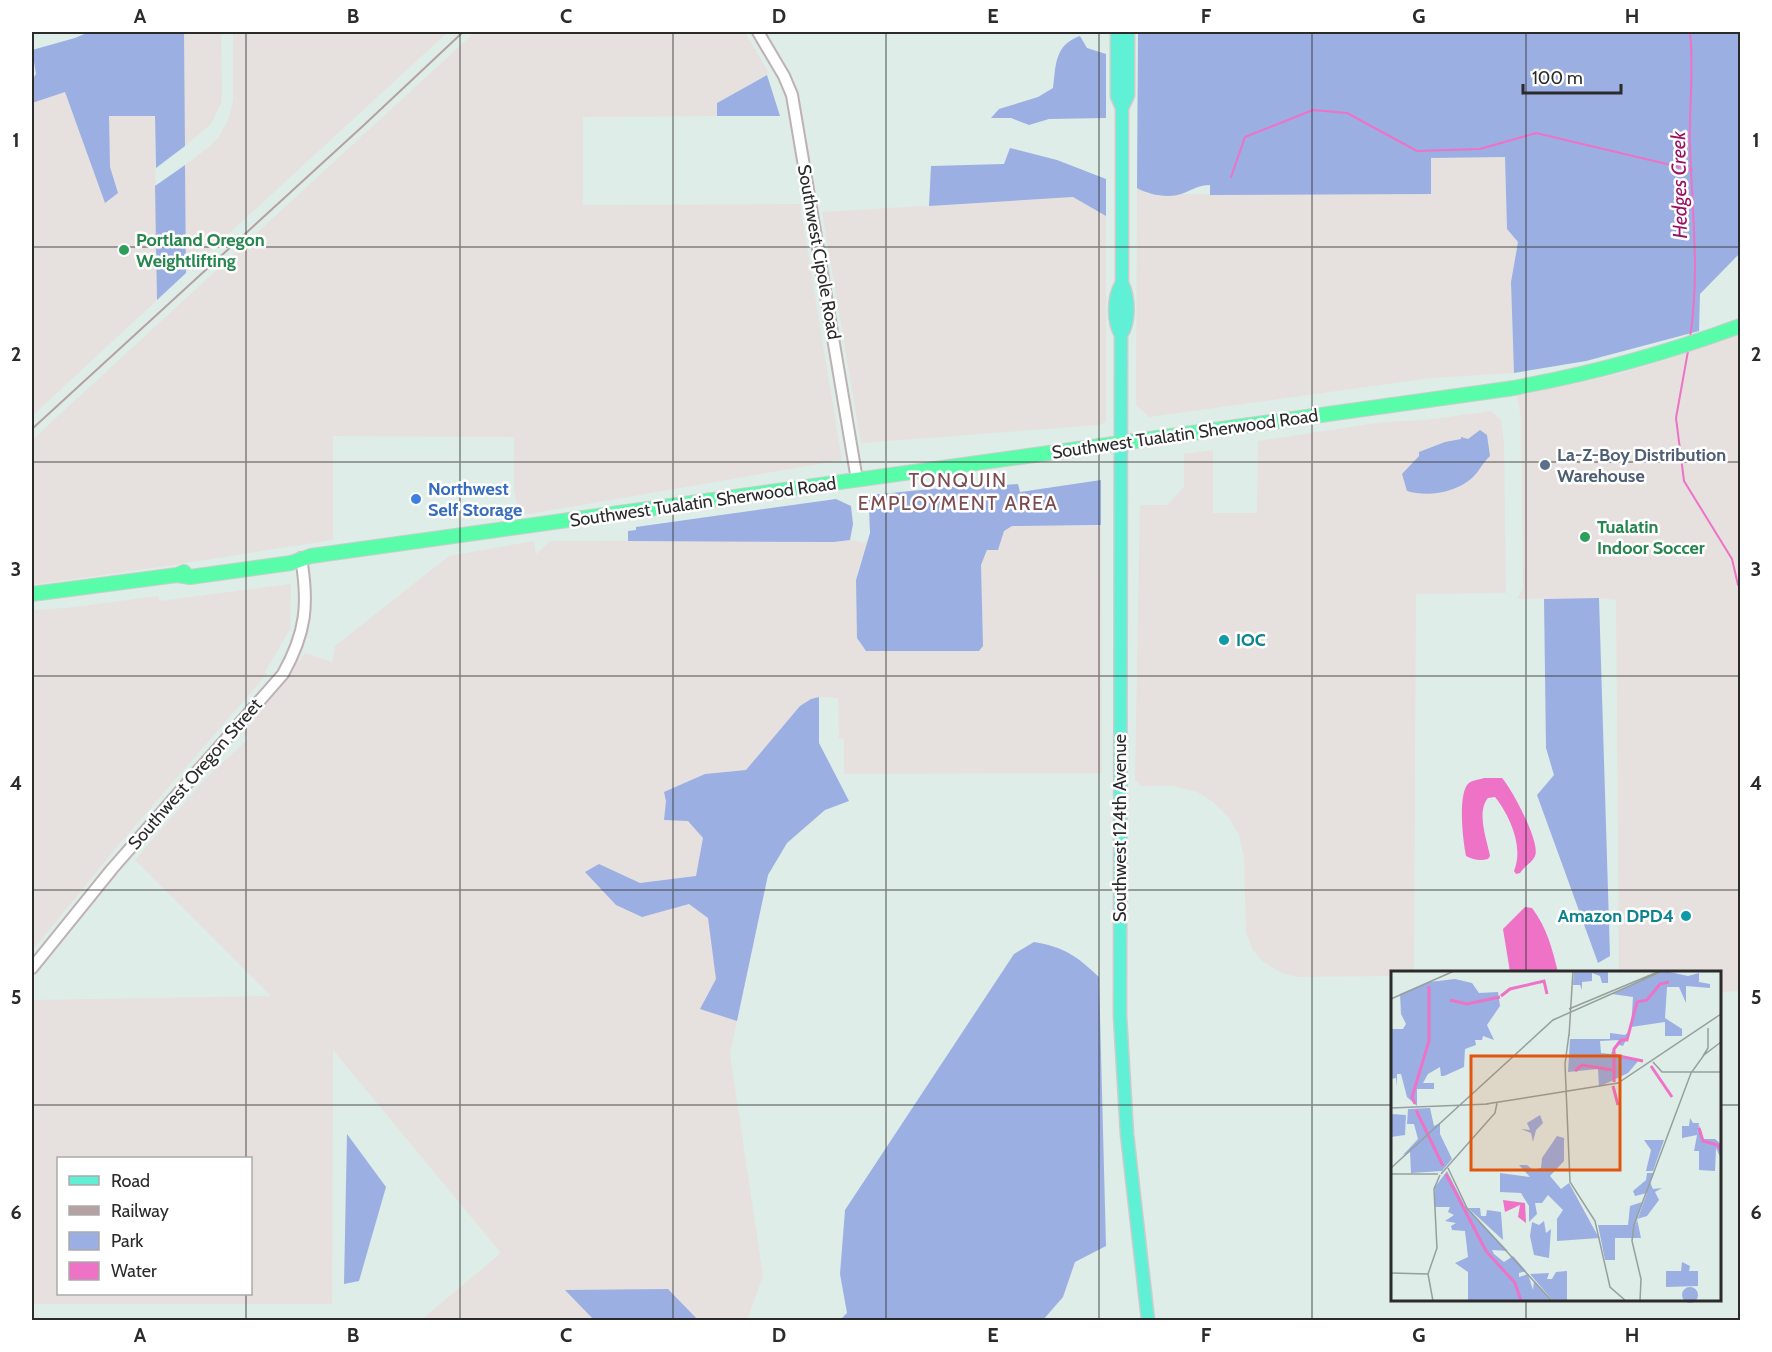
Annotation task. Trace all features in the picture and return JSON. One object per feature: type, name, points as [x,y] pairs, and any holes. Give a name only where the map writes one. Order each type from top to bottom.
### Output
[{"type":"highway","name":"Southwest Tualatin Sherwood Road","points":[[32,594],[177,575],[190,577],[291,563],[302,558],[1533,385],[1616,366],[1698,342],[1740,326]]},
{"type":"main road","name":"Southwest Cipole Road","points":[[758,32],[784,76],[792,95],[857,480]]},
{"type":"main road","name":"Southwest 124th Avenue","points":[[1117,32],[1117,96],[1122,108],[1122,283],[1127,292],[1127,326],[1121,335],[1120,1016],[1127,1134],[1148,1320]]},
{"type":"main road","name":"Southwest 124th Avenue","points":[[1122,108],[1128,95],[1128,32]]},
{"type":"main road","name":"Southwest Oregon Street","points":[[32,968],[112,869],[283,674],[298,645],[305,618],[306,589],[302,558]]},
{"type":"shaded area","points":[[184,32],[221,32],[222,91],[221,103],[211,124],[185,146]]},
{"type":"shaded area","points":[[233,32],[448,32],[186,273],[185,165],[219,137],[229,118],[233,100]]},
{"type":"shaded area","points":[[475,32],[745,32],[769,73],[717,103],[717,116],[583,117],[583,205],[800,204],[842,460],[522,514],[518,510],[514,490],[514,437],[333,436],[333,540],[32,585],[32,440]]},
{"type":"shaded area","points":[[154,55],[157,300],[32,416],[32,94]]},
{"type":"shaded area","points":[[1505,157],[1507,229],[1518,242],[1511,282],[1514,373],[1431,378],[1149,417],[1136,405],[1137,188],[1148,194],[1431,194],[1431,158]]},
{"type":"shaded area","points":[[1073,197],[1106,216],[1106,422],[1099,425],[861,443],[822,212]]},
{"type":"shaded area","points":[[1740,333],[1740,991],[1721,992],[1721,971],[1619,971],[1616,600],[1599,598],[1517,599],[1523,588],[1521,417],[1517,396],[1615,375],[1670,359]]},
{"type":"shaded area","points":[[1491,411],[1501,420],[1504,443],[1506,593],[1416,594],[1414,971],[1391,971],[1391,976],[1298,977],[1282,973],[1262,961],[1253,950],[1246,933],[1244,857],[1239,835],[1230,819],[1213,802],[1197,792],[1173,786],[1142,786],[1135,780],[1140,505],[1167,505],[1184,487],[1184,454],[1213,450],[1213,513],[1257,513],[1258,441],[1383,422],[1425,420]]},
{"type":"shaded area","points":[[1012,526],[1101,526],[1102,773],[844,774],[844,739],[839,738],[838,698],[819,697],[800,706],[746,770],[705,774],[760,792],[756,931],[730,1054],[763,1276],[747,1320],[421,1320],[501,1253],[333,1050],[332,1304],[32,1304],[32,1000],[271,996],[135,860],[205,779],[249,738],[243,734],[305,653],[332,662],[335,646],[449,556],[534,541],[536,554],[550,541],[825,540],[868,543],[856,580],[859,642],[866,651],[979,651],[983,646],[981,565],[988,550],[998,550],[1004,531]]},
{"type":"shaded area","points":[[291,584],[290,629],[265,672],[267,674],[121,842],[32,951],[32,610],[158,596],[159,601]]},
{"type":"green space","points":[[89,32],[184,32],[185,146],[156,168],[155,116],[109,116],[110,167],[118,193],[105,203],[65,92],[32,103],[32,80],[36,74],[32,50]]},
{"type":"green space","points":[[1138,32],[1740,32],[1740,253],[1700,294],[1699,331],[1586,361],[1514,373],[1511,282],[1518,242],[1507,229],[1505,157],[1431,158],[1431,194],[1210,195],[1210,185],[1200,186],[1172,196],[1147,193],[1137,188]]},
{"type":"green space","points":[[1080,36],[1087,48],[1106,54],[1106,118],[1049,119],[1029,125],[1011,118],[991,118],[999,109],[1038,97],[1053,88],[1056,64],[1061,51],[1071,40]]},
{"type":"green space","points":[[767,75],[780,116],[717,116],[717,103]]},
{"type":"green space","points":[[1010,148],[1057,160],[1106,179],[1106,216],[1073,197],[929,206],[931,166],[1004,164]]},
{"type":"green space","points":[[185,165],[186,273],[157,300],[155,186]]},
{"type":"green space","points":[[1480,430],[1487,435],[1490,456],[1472,478],[1458,487],[1441,492],[1424,494],[1407,491],[1402,474],[1419,456],[1419,452],[1445,442],[1461,439],[1461,437],[1468,439]]},
{"type":"green space","points":[[1101,480],[1101,525],[1012,526],[1004,531],[998,550],[987,550],[981,565],[983,646],[979,651],[866,651],[857,638],[856,580],[870,533],[869,507],[872,503],[868,503],[867,499],[870,495],[1002,482],[1003,485],[1018,484],[1020,492]]},
{"type":"green space","points":[[836,499],[851,506],[853,524],[850,540],[834,542],[628,541],[628,531],[636,530],[636,527]]},
{"type":"green space","points":[[1599,598],[1610,956],[1598,963],[1537,795],[1554,775],[1546,748],[1544,599]]},
{"type":"green space","points":[[819,697],[819,743],[849,801],[825,810],[787,843],[768,875],[737,1021],[700,1009],[716,979],[708,918],[689,904],[642,917],[616,905],[585,872],[599,864],[640,883],[696,876],[703,838],[688,821],[664,820],[666,801],[664,792],[705,774],[746,770],[800,706]]},
{"type":"green space","points":[[1034,942],[1070,954],[1099,977],[1106,1246],[1075,1262],[1063,1297],[1043,1320],[840,1320],[847,1313],[840,1274],[845,1210],[1014,954]]},
{"type":"green space","points":[[347,1134],[386,1187],[359,1281],[344,1284]]},
{"type":"green space","points":[[668,1289],[698,1320],[594,1320],[565,1290]]},
{"type":"water","points":[[1484,778],[1502,778],[1530,829],[1536,849],[1535,856],[1520,873],[1516,874],[1514,871],[1517,852],[1514,832],[1506,813],[1495,797],[1488,798],[1483,811],[1483,826],[1490,856],[1488,859],[1480,860],[1466,856],[1462,820],[1464,791],[1469,783]]},
{"type":"water","points":[[1525,907],[1532,908],[1542,923],[1558,971],[1510,971],[1503,929]]},
{"type":"waterway","name":"Hedges Creek","points":[[1690,32],[1692,60],[1690,146],[1695,266],[1690,338]]},
{"type":"waterway","points":[[1231,177],[1245,137],[1313,110],[1347,113],[1417,151],[1480,149],[1536,133],[1692,170]]},
{"type":"waterway","name":"Hedges Creek","points":[[1688,351],[1676,418],[1684,481],[1732,559],[1738,585]]},
{"type":"waterway","name":"Hedges Creek","points":[[1739,596],[1740,607]]},
{"type":"railway","points":[[32,429],[463,32]]},
{"type":"place","name":"Portland Oregon Weightlifting","points":[[124,250]]},
{"type":"place","name":"La-Z-Boy Distribution Warehouse","points":[[1545,465]]},
{"type":"place","name":"Northwest Self Storage","points":[[416,499]]},
{"type":"place","name":"Tualatin Indoor Soccer","points":[[1585,537]]},
{"type":"place","name":"IOC","points":[[1224,640]]},
{"type":"place","name":"Amazon DPD4","points":[[1686,916]]},
{"type":"district","name":"TONQUIN EMPLOYMENT AREA","points":[[958,492]]}]
